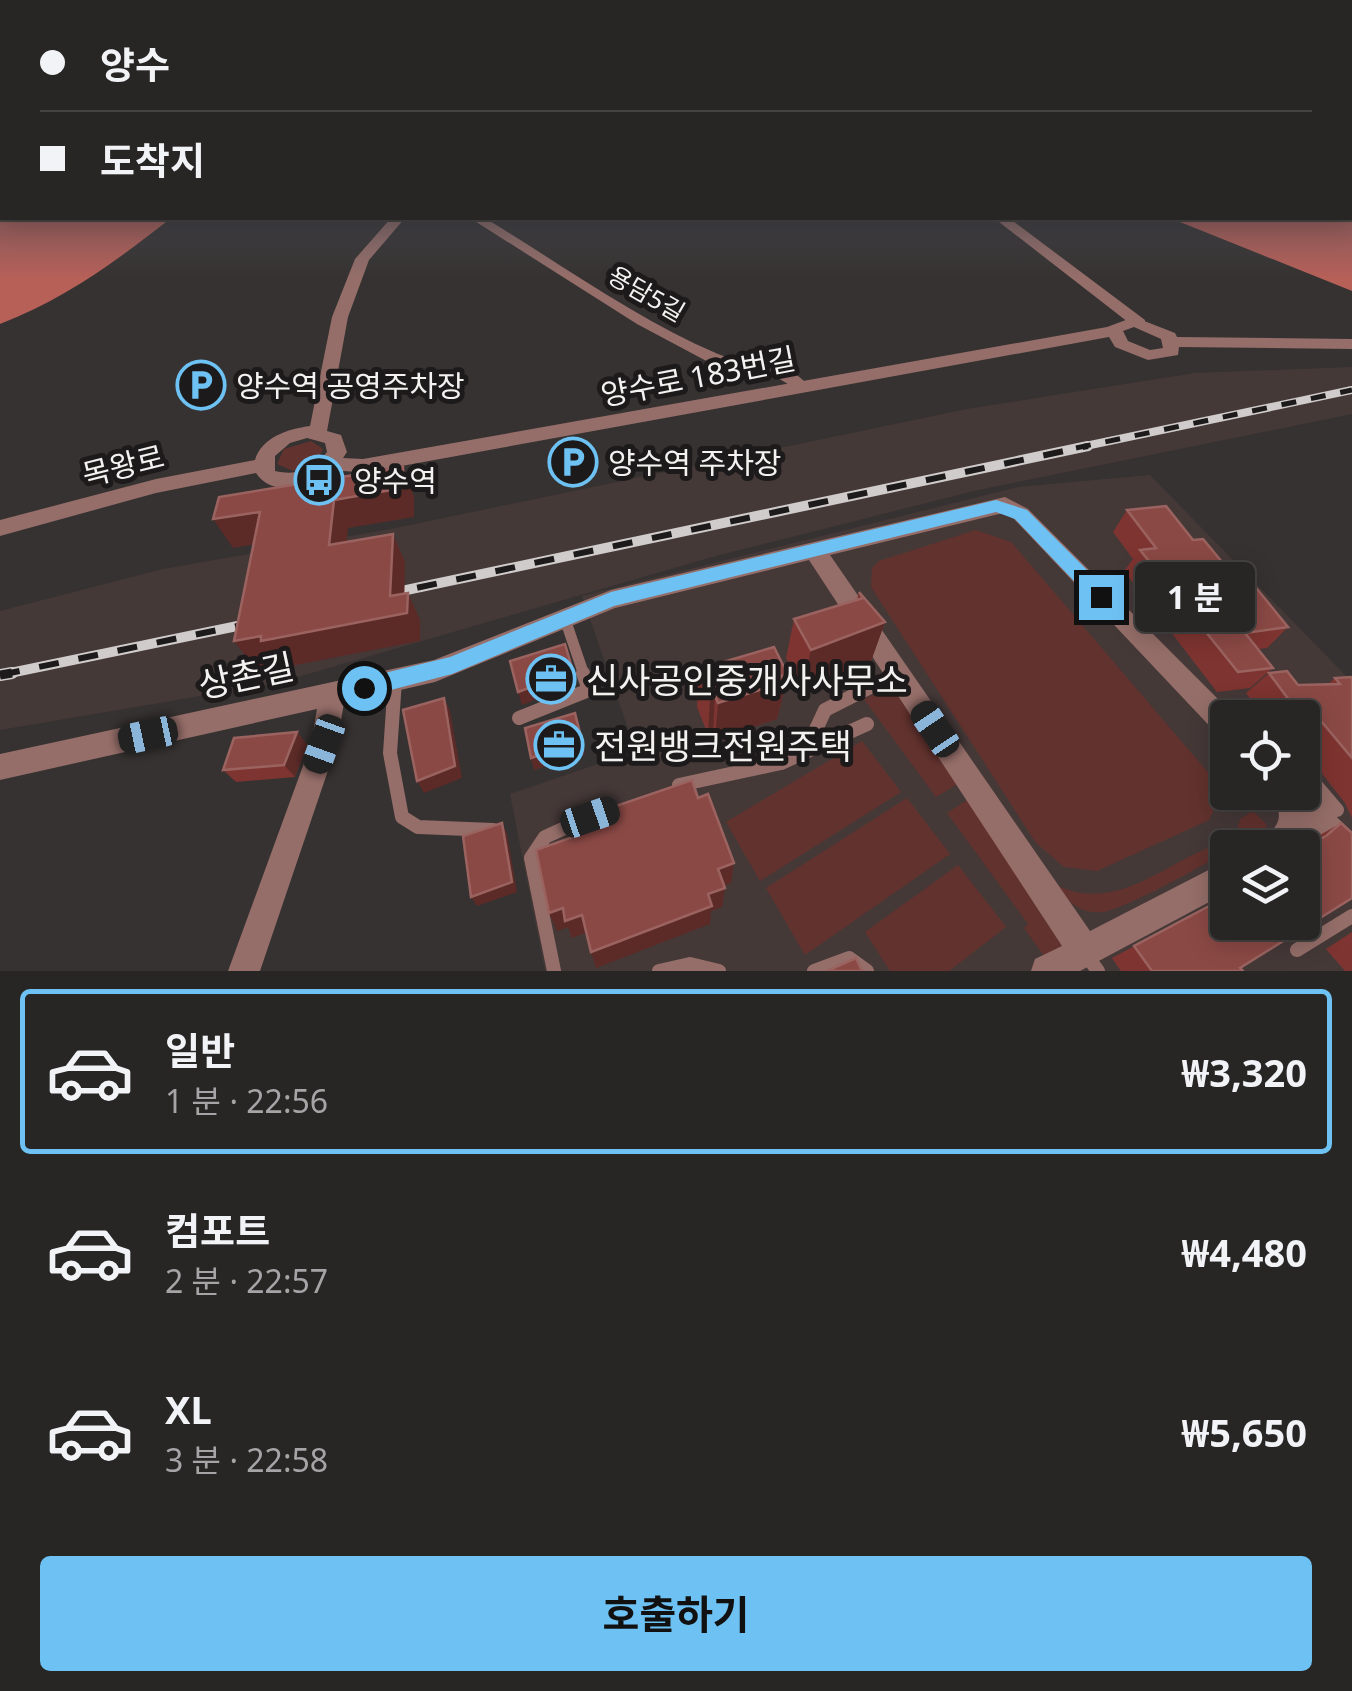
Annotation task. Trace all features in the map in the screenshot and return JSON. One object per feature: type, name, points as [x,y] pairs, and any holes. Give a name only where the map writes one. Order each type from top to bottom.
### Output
[{"type":"street","points":[[329,464],[338,445],[334,438],[318,432],[345,302],[362,260],[396,220]]},
{"type":"street","name":"용담5길","points":[[480,220],[643,321],[718,360],[774,368],[801,388]]},
{"type":"street","points":[[1004,220],[1139,323],[1163,331],[1174,342],[1352,344]]},
{"type":"street","name":"양수로 183번길","points":[[1119,338],[1125,323],[1139,323]]},
{"type":"street","name":"양수로 183번길","points":[[329,464],[363,466],[1078,339],[1119,338],[1158,355],[1172,351],[1174,342]]},
{"type":"street","name":"목왕로","points":[[318,432],[284,439],[266,453],[262,465],[268,476],[288,481],[314,474],[329,464]]},
{"type":"street","name":"목왕로","points":[[0,528],[156,486],[262,465]]},
{"type":"street","name":"상촌길","points":[[0,767],[452,666],[611,599],[996,506],[1014,509],[1208,707]]},
{"type":"street","points":[[814,551],[1091,961]]},
{"type":"street","name":"상촌길","points":[[244,971],[324,744],[332,695]]},
{"type":"street","points":[[1308,810],[1352,853]]},
{"type":"street","points":[[1047,971],[1091,961],[1210,886]]},
{"type":"lane","points":[[519,718],[588,692],[590,686],[564,619]]},
{"type":"lane","points":[[805,753],[825,710],[897,673]]},
{"type":"lane","points":[[395,680],[390,753],[406,823],[493,830]]},
{"type":"lane","points":[[656,794],[708,776],[756,769],[805,753],[867,724]]},
{"type":"lane","points":[[1320,791],[1336,810]]},
{"type":"lane","points":[[554,971],[530,858],[545,837],[590,817]]},
{"type":"lane","points":[[1297,950],[1352,916]]},
{"type":"lane","points":[[814,971],[850,958],[867,971]]},
{"type":"lane","points":[[659,971],[690,964],[719,971]]},
{"type":"shaded area","points":[[0,220],[168,220],[90,277],[47,303],[0,324]]},
{"type":"shaded area","points":[[1175,220],[1352,220],[1352,291]]},
{"type":"shaded area","points":[[1352,367],[1352,414],[978,490],[719,555],[277,683],[0,730],[0,611],[163,569],[391,529],[967,409],[1195,373]]},
{"type":"shaded area","points":[[311,441],[323,449],[316,463],[293,471],[277,464],[284,449]]},
{"type":"shaded area","points":[[1150,475],[1352,682],[1352,971],[545,971],[510,794],[636,751],[582,596],[1018,487]]},
{"type":"shaded area","points":[[976,530],[1011,542],[1210,775],[1210,810],[1214,810],[1209,820],[1097,871],[1064,867],[1036,843],[871,587],[872,568],[879,561]]},
{"type":"shaded area","points":[[893,686],[961,782],[936,797],[864,699]]},
{"type":"shaded area","points":[[862,741],[901,792],[760,881],[726,822]]},
{"type":"shaded area","points":[[972,797],[1072,944],[1047,960],[1024,928],[1028,924],[947,813]]},
{"type":"shaded area","points":[[907,798],[950,854],[805,955],[766,888]]},
{"type":"shaded area","points":[[1253,811],[1267,825],[1264,830],[1237,830],[1240,819]]},
{"type":"shaded area","points":[[1210,848],[1210,860],[1115,909],[1081,909],[1058,886],[1081,893],[1124,889]]},
{"type":"shaded area","points":[[958,865],[1006,927],[949,971],[890,971],[865,932]]},
{"type":"building","points":[[403,467],[403,488],[334,500],[329,545],[393,534],[390,596],[408,593],[407,613],[261,641],[261,636],[234,641],[260,512],[213,519],[219,497]]},
{"type":"building","points":[[1166,506],[1193,540],[1203,539],[1242,586],[1253,584],[1288,627],[1245,633],[1273,668],[1238,672],[1140,550],[1156,548],[1127,510]]},
{"type":"building","points":[[859,592],[885,622],[811,650],[794,619],[863,598]]},
{"type":"building","points":[[565,644],[573,671],[518,692],[510,661]]},
{"type":"building","points":[[774,647],[788,675],[782,676],[785,682],[718,703],[715,696],[710,698],[699,669]]},
{"type":"building","points":[[1287,671],[1298,685],[1340,684],[1335,678],[1352,677],[1352,758],[1320,720],[1320,700],[1289,700],[1269,673]]},
{"type":"building","points":[[444,698],[455,766],[417,781],[403,710]]},
{"type":"building","points":[[575,713],[582,741],[531,758],[525,728]]},
{"type":"building","points":[[297,732],[284,765],[223,770],[234,738]]},
{"type":"building","points":[[692,780],[698,798],[708,794],[734,863],[718,869],[725,888],[708,894],[712,906],[591,952],[582,915],[565,921],[563,908],[549,913],[536,850],[573,837],[569,822]]},
{"type":"building","points":[[502,823],[512,882],[471,897],[463,836]]},
{"type":"building","points":[[1341,823],[1352,833],[1352,898],[1320,918],[1320,839]]},
{"type":"building","points":[[1210,906],[1210,940],[1285,940],[1240,968],[1243,971],[1152,971],[1134,946]]},
{"type":"building","points":[[856,958],[862,971],[827,971]]},
{"type":"railway","points":[[1076,448],[1352,390]]},
{"type":"railway","points":[[378,596],[1088,446]]},
{"type":"railway","points":[[12,673],[0,675],[266,620]]},
{"type":"place","name":"양수역 공영주차장","points":[[201,385]]},
{"type":"place","name":"양수역 주차장","points":[[573,462]]},
{"type":"place","name":"양수역","points":[[319,480]]},
{"type":"place","name":"신사공인중개사사무소","points":[[551,679]]},
{"type":"place","name":"전원뱅크전원주택","points":[[559,745]]},
{"type":"route","points":[[364,688],[452,666],[611,599],[996,506],[1021,514],[1101,597]]}]
